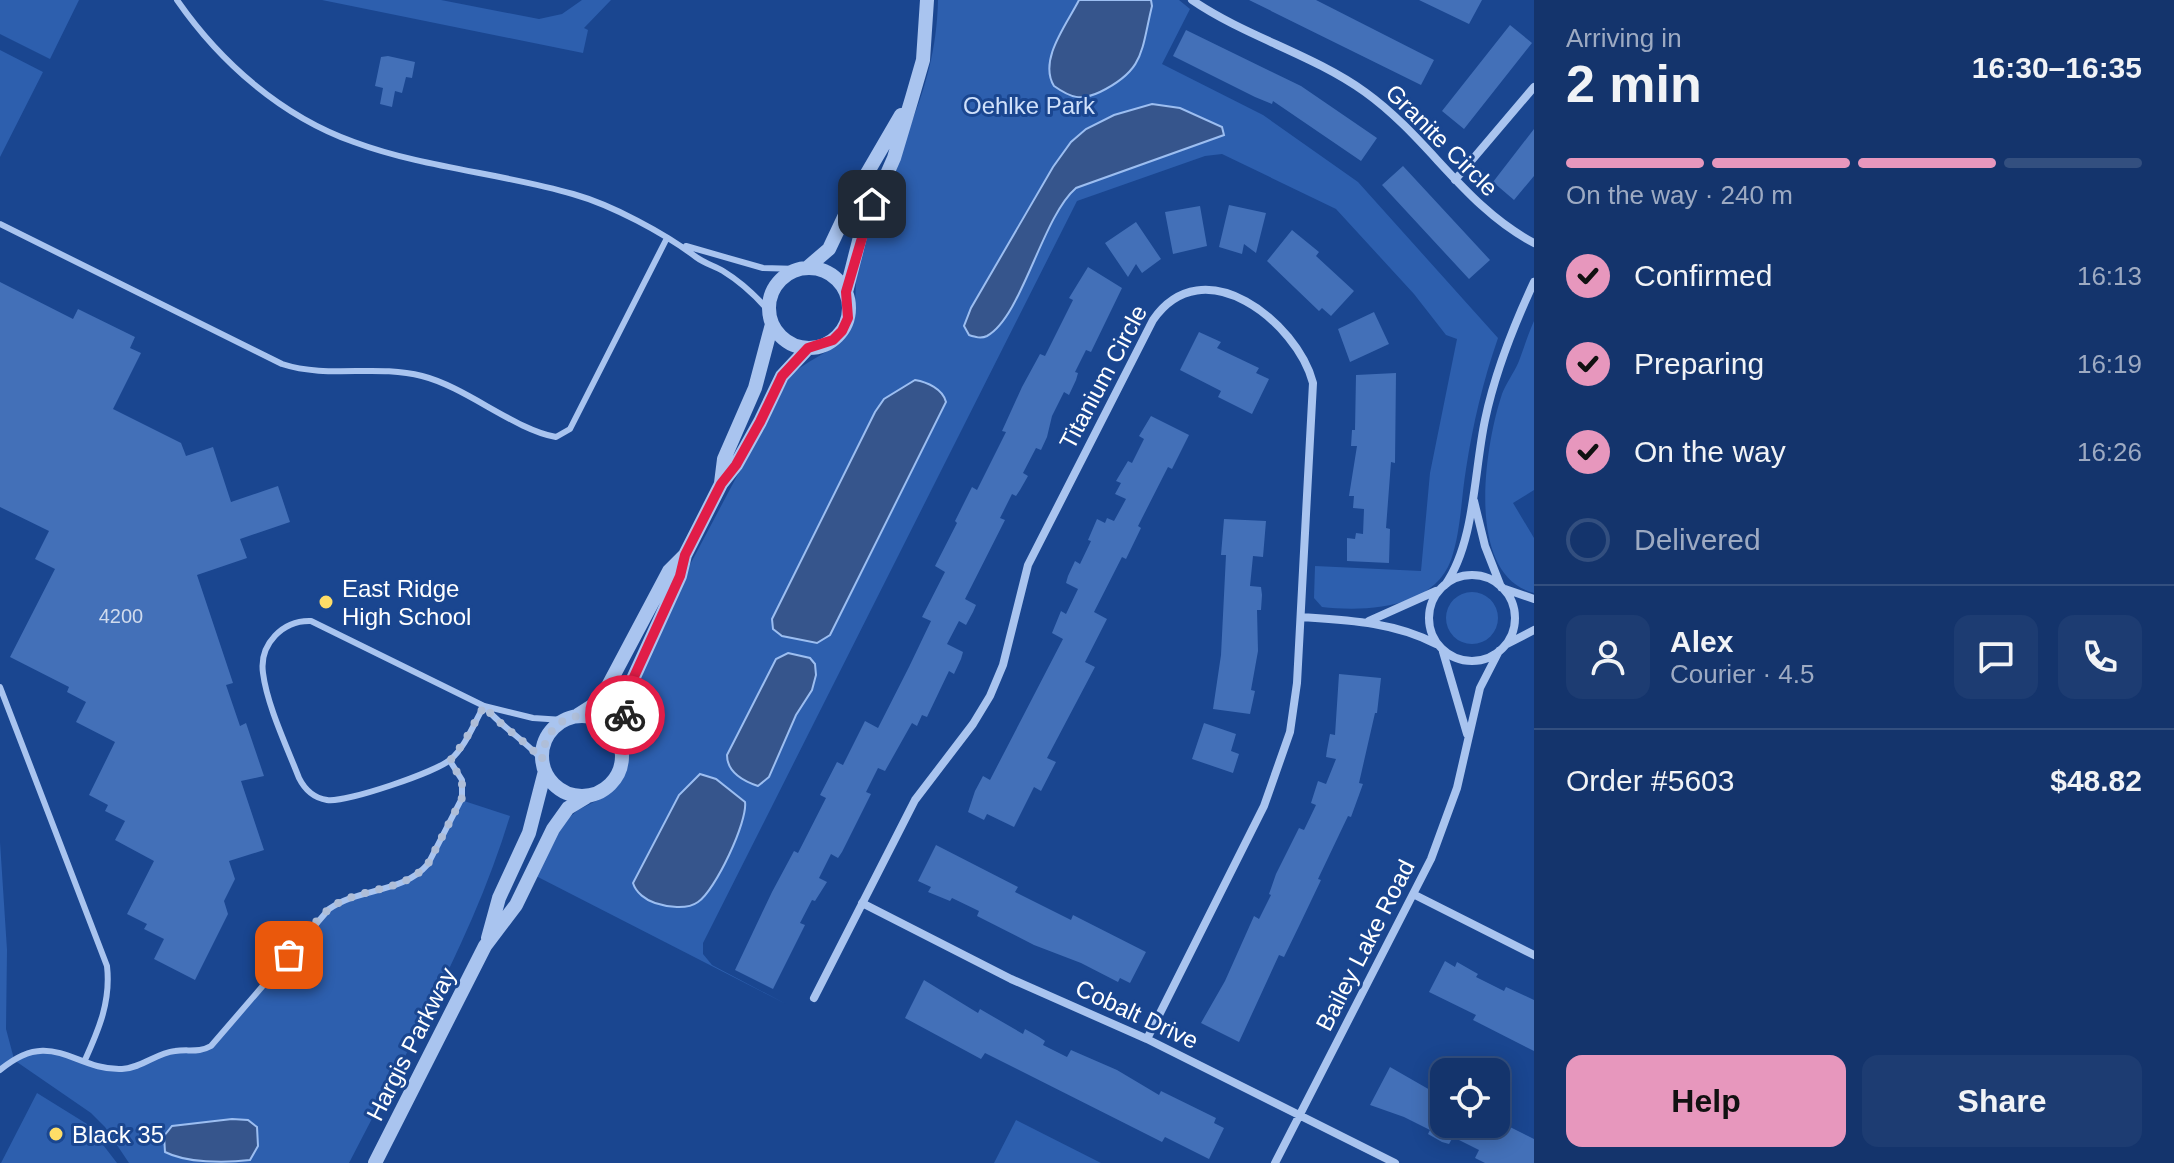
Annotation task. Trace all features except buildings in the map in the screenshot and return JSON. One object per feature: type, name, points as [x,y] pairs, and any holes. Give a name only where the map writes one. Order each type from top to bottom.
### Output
[{"type":"street","points":[[619,741],[633,679],[680,576],[685,555],[721,484],[736,465],[782,376],[808,348],[833,340],[848,318],[846,292],[861,233],[894,158],[923,60],[927,0]]},
{"type":"street","name":"Granite Circle","points":[[1192,0],[1336,74],[1366,93],[1404,126],[1487,214],[1534,243]]},
{"type":"street","points":[[1455,180],[1534,87]]},
{"type":"street","points":[[721,484],[724,459],[755,388],[775,286],[784,276],[804,268],[829,249],[855,194],[912,98]]},
{"type":"street","points":[[804,268],[831,274],[846,292]]},
{"type":"street","points":[[1440,647],[1432,633],[1429,615],[1435,598],[1459,559],[1474,500],[1478,456],[1491,397],[1507,343],[1534,282]]},
{"type":"street","name":"Titanium Circle","points":[[814,998],[915,800],[973,724],[990,696],[1003,665],[1021,588],[1034,552],[1148,327],[1165,305],[1181,296],[1211,289],[1244,299],[1292,342],[1308,367],[1314,398],[1293,717],[1277,775],[1147,1039]]},
{"type":"street","points":[[770,317],[786,341],[808,348]]},
{"type":"street","points":[[1474,500],[1485,546],[1502,588],[1511,601],[1514,618],[1511,635],[1500,650]]},
{"type":"street","points":[[570,718],[602,721],[619,741],[622,752],[617,776],[610,785],[588,796],[562,791],[552,783],[544,766],[547,737],[570,718],[600,701],[669,571],[685,555]]},
{"type":"street","points":[[1368,621],[1417,602],[1458,578],[1473,575],[1534,599]]},
{"type":"street","points":[[1301,617],[1368,621],[1419,636],[1455,657],[1470,661],[1483,659],[1534,630]]},
{"type":"street","name":"Bailey Lake Road","points":[[1440,647],[1451,673],[1467,736]]},
{"type":"street","name":"Bailey Lake Road","points":[[1275,1163],[1413,894],[1451,807],[1482,681],[1500,650]]},
{"type":"street","name":"Hargis Parkway","points":[[485,946],[499,898],[529,833],[544,766]]},
{"type":"street","name":"Hargis Parkway","points":[[375,1163],[485,946],[516,905],[553,829],[568,808],[588,796]]},
{"type":"street","points":[[1413,894],[1534,955]]},
{"type":"street","name":"Cobalt Drive","points":[[862,903],[1011,979],[1147,1039],[1395,1163]]},
{"type":"lane","points":[[177,0],[208,41],[246,78],[286,107],[342,138],[405,157],[573,194],[683,246],[745,286],[770,317]]},
{"type":"lane","points":[[0,224],[282,364],[320,372],[383,371],[421,375],[556,437],[570,429],[667,238]]},
{"type":"lane","points":[[683,246],[704,249],[763,268],[804,268]]},
{"type":"lane","points":[[484,706],[450,761],[429,772],[339,800],[324,800],[313,795],[299,778],[265,681],[263,659],[268,644],[290,624],[306,620],[317,622],[484,706],[533,718],[570,718]]},
{"type":"lane","points":[[0,687],[107,966],[108,995],[103,1018],[85,1060]]},
{"type":"lane","points":[[484,706],[496,721],[527,742],[544,766]]},
{"type":"lane","points":[[0,1070],[14,1060],[35,1052],[66,1053],[112,1069],[130,1069],[169,1052],[200,1051],[211,1046],[329,909],[346,899],[401,884],[420,873],[428,864],[462,798],[462,780],[450,761]]},
{"type":"green space","points":[[0,0],[79,0],[50,59],[0,34]]},
{"type":"green space","points":[[322,0],[441,0],[539,19],[562,14],[582,0],[611,0],[584,28],[588,30],[583,53]]},
{"type":"green space","name":"Oehlke Park","points":[[938,0],[1179,0],[1190,9],[1162,64],[1263,115],[1358,182],[1498,338],[1475,419],[1454,549],[1442,576],[1429,589],[1396,604],[1358,609],[1322,607],[1314,598],[1315,566],[1421,571],[1430,473],[1457,339],[1446,335],[1414,294],[1336,209],[1222,154],[1205,156],[1077,201],[703,943],[703,954],[712,965],[786,1004],[536,876],[563,823],[578,810],[608,795],[623,776],[637,686],[685,574],[790,376],[837,344],[848,332],[865,243],[921,97],[935,35]]},
{"type":"green space","points":[[0,50],[43,72],[0,157]]},
{"type":"green space","points":[[1534,321],[1534,490],[1513,503],[1534,538],[1534,593],[1512,581],[1497,561],[1489,536],[1485,506],[1486,475],[1496,416],[1502,394]]},
{"type":"green space","points":[[1472,592],[1491,599],[1498,618],[1491,637],[1472,644],[1453,637],[1446,618],[1453,599]]},
{"type":"green space","points":[[461,800],[510,816],[458,950],[349,1163],[129,1163],[105,1127],[91,1113],[14,1060],[0,1070],[0,842],[7,950],[6,1029],[14,1059],[48,1051],[121,1069],[163,1054],[206,1049],[329,909],[420,873]]},
{"type":"green space","name":"Black 35","points":[[37,1093],[87,1124],[117,1163],[1,1163]]},
{"type":"green space","points":[[1016,1120],[1101,1163],[994,1163]]},
{"type":"shaded area","points":[[1079,0],[1151,0],[1152,6],[1143,47],[1133,67],[1115,84],[1082,97],[1071,96],[1054,86],[1049,65],[1056,42]]},
{"type":"shaded area","points":[[1152,104],[1180,108],[1222,127],[1224,135],[1076,188],[1053,221],[1011,309],[987,336],[969,335],[964,326],[971,308],[1053,167],[1071,142],[1086,129],[1114,115]]},
{"type":"shaded area","points":[[915,380],[934,387],[942,393],[946,402],[830,635],[817,643],[782,636],[773,629],[772,619],[875,412],[884,399]]},
{"type":"shaded area","points":[[788,653],[810,658],[815,664],[816,675],[812,690],[796,715],[769,777],[758,786],[737,775],[727,755],[776,659]]},
{"type":"shaded area","points":[[700,774],[716,779],[745,802],[736,839],[721,871],[698,902],[683,907],[655,903],[642,896],[633,883],[679,795]]},
{"type":"shaded area","points":[[248,1120],[257,1127],[258,1146],[250,1160],[206,1161],[165,1152],[164,1136],[172,1126]]},
{"type":"way so far","points":[[289,955],[336,904],[401,884],[420,873],[428,864],[462,798],[462,780],[450,761],[484,706],[496,721],[527,742],[542,760],[547,737],[563,720],[589,716],[612,729],[619,741],[625,715]]},
{"type":"place","name":"East Ridge High School","points":[[326,602]]},
{"type":"place","name":"Black 35","points":[[56,1134]]},
{"type":"route","points":[[625,715],[633,679],[680,576],[685,555],[721,484],[736,465],[760,422],[782,376],[808,348],[821,346],[842,331],[848,318],[846,292],[872,204]]}]
